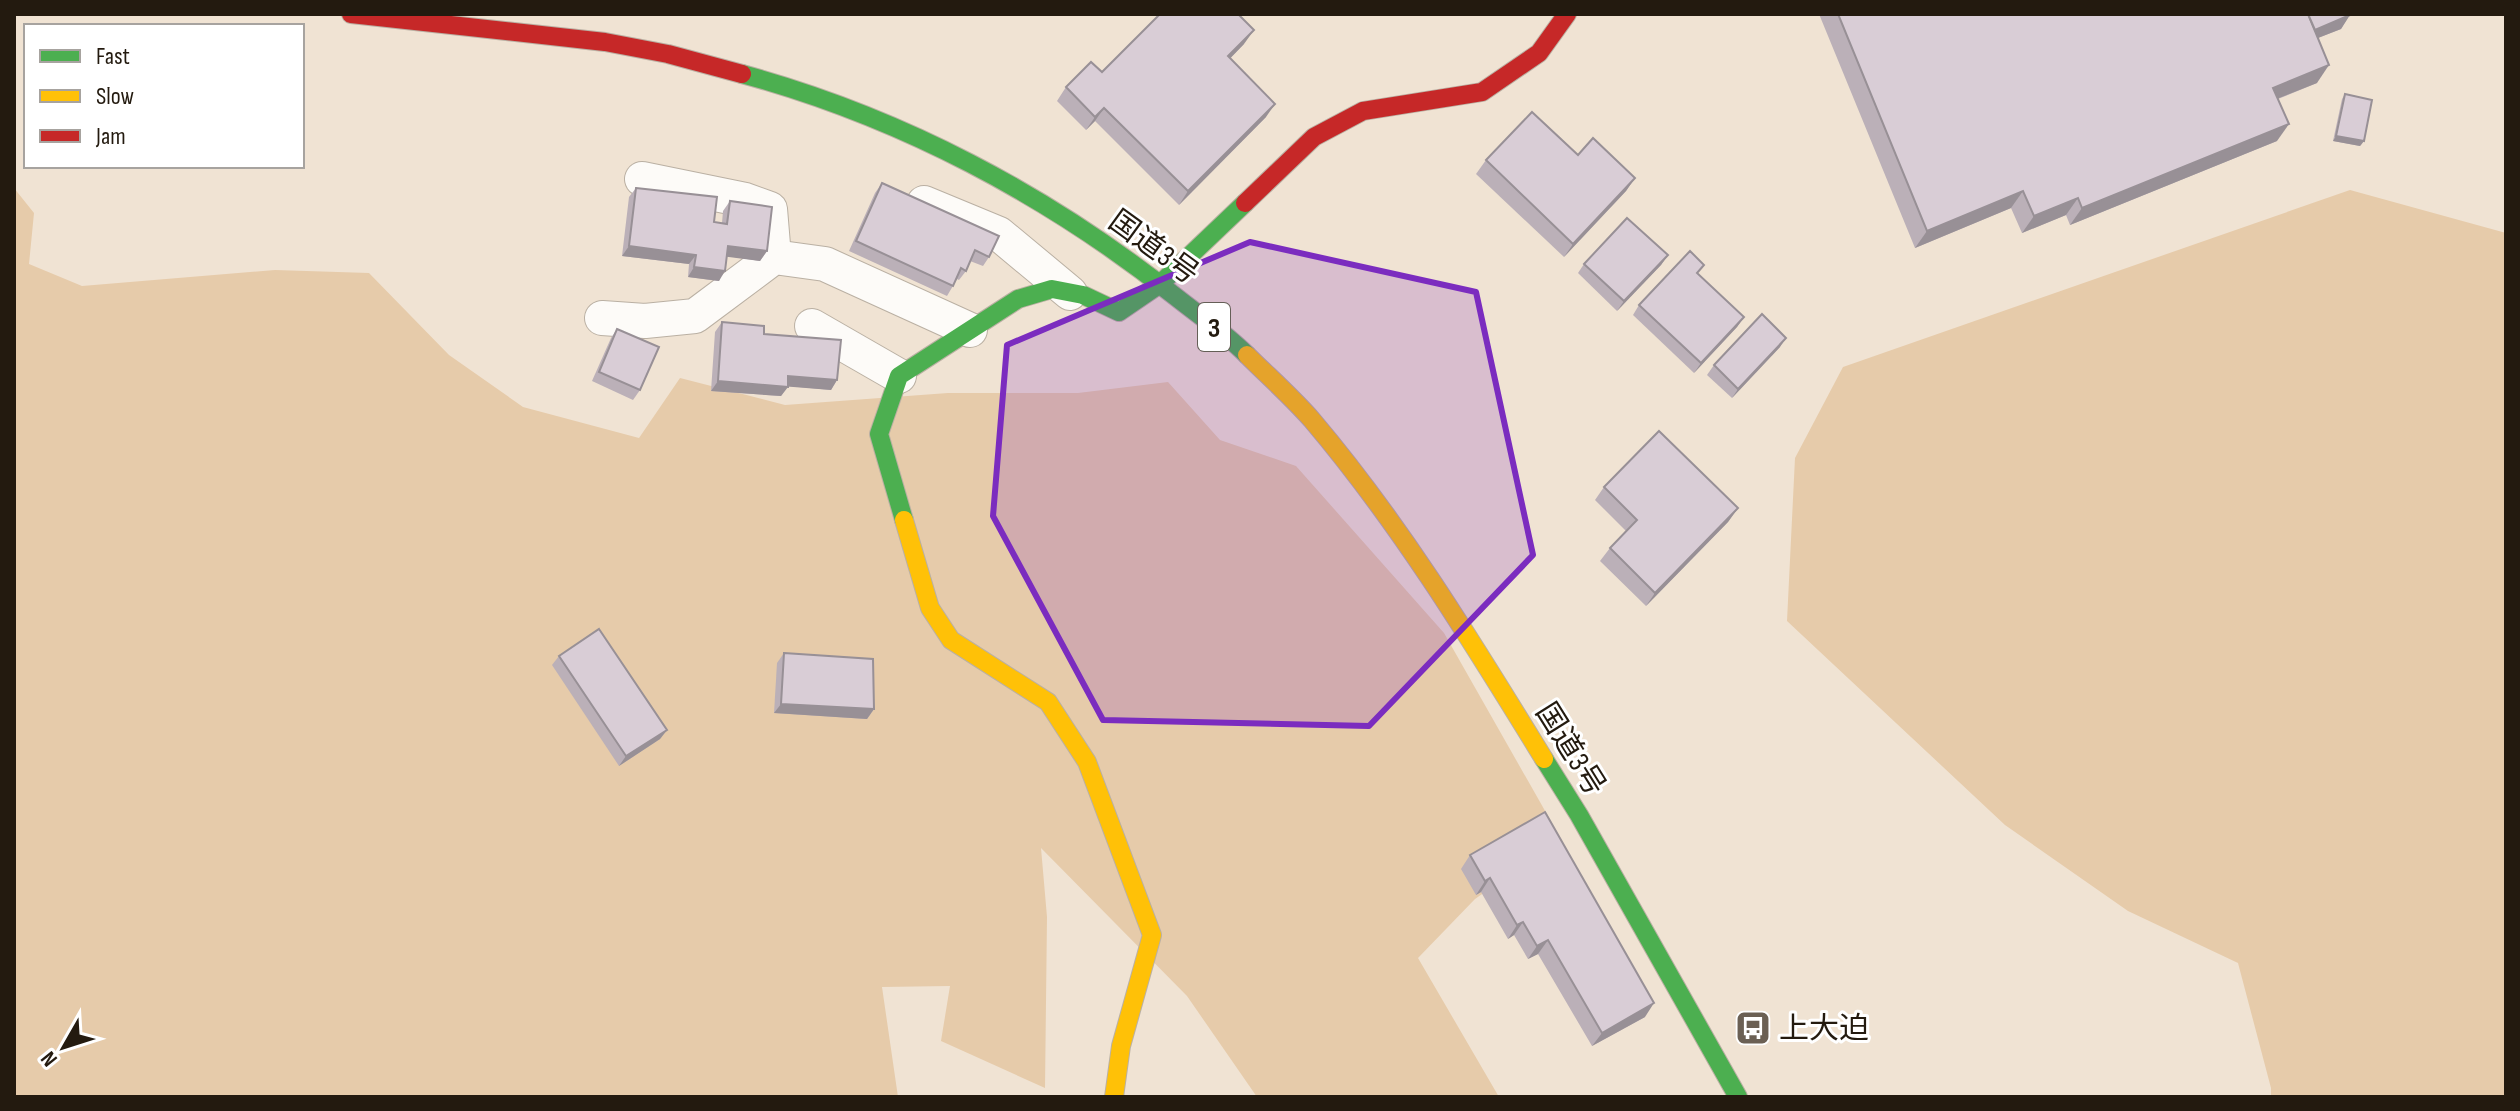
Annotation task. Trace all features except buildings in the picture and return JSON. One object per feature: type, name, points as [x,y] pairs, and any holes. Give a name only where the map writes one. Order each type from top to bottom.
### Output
[{"type":"main road","name":"国道3号","points":[[351,14],[605,42],[668,54],[790,87],[898,127],[994,176],[1101,240],[1160,284],[1239,347],[1310,418],[1391,520],[1468,635],[1579,815],[1738,1097]]},
{"type":"main road","points":[[1114,1097],[1121,1046],[1152,935],[1087,762],[1048,702],[951,640],[930,608],[879,434],[899,376],[1018,299],[1052,289],[1083,295],[1119,312],[1160,284],[1314,137],[1363,111],[1482,92],[1539,53],[1567,14]]},
{"type":"street","points":[[642,179],[745,200],[770,209],[774,257]]},
{"type":"street","points":[[924,203],[999,234],[1070,293]]},
{"type":"street","points":[[602,318],[645,321],[695,316],[774,257],[825,264],[970,330]]},
{"type":"street","points":[[812,326],[899,376]]},
{"type":"highlighted area","points":[[1250,242],[1476,292],[1533,555],[1369,726],[1103,720],[993,516],[1007,345]]},
{"type":"shaded area","points":[[14,188],[34,213],[29,264],[82,286],[275,270],[369,273],[449,355],[523,407],[639,438],[680,378],[785,405],[948,393],[1078,393],[1168,382],[1220,440],[1296,466],[1444,633],[1561,839],[1475,899],[1418,958],[1499,1097],[1257,1097],[1187,996],[1041,848],[1047,917],[1045,1088],[941,1041],[950,986],[882,987],[898,1097],[14,1097]]},
{"type":"shaded area","points":[[2350,190],[2506,233],[2506,1097],[2271,1097],[2238,963],[2128,911],[2005,825],[1787,621],[1795,458],[1843,367]]},
{"type":"traffic: fast","points":[[742,74],[801,92],[915,137],[1024,193],[1127,260],[1247,355]]},
{"type":"traffic: fast","points":[[904,520],[879,434],[899,376],[1018,299],[1052,289],[1083,295],[1119,312],[1160,284],[1245,203]]},
{"type":"traffic: fast","points":[[1544,759],[1579,815],[1738,1097]]},
{"type":"traffic: slow","points":[[1247,355],[1312,420],[1376,501],[1462,628],[1544,759]]},
{"type":"traffic: slow","points":[[904,520],[930,608],[951,640],[1048,702],[1087,762],[1152,935],[1121,1046],[1114,1097]]},
{"type":"traffic: jam","points":[[351,14],[605,42],[668,54],[742,74]]},
{"type":"traffic: jam","points":[[1245,203],[1314,137],[1363,111],[1482,92],[1539,53],[1567,14]]},
{"type":"place","name":"上大迫","points":[[1753,1028]]}]
